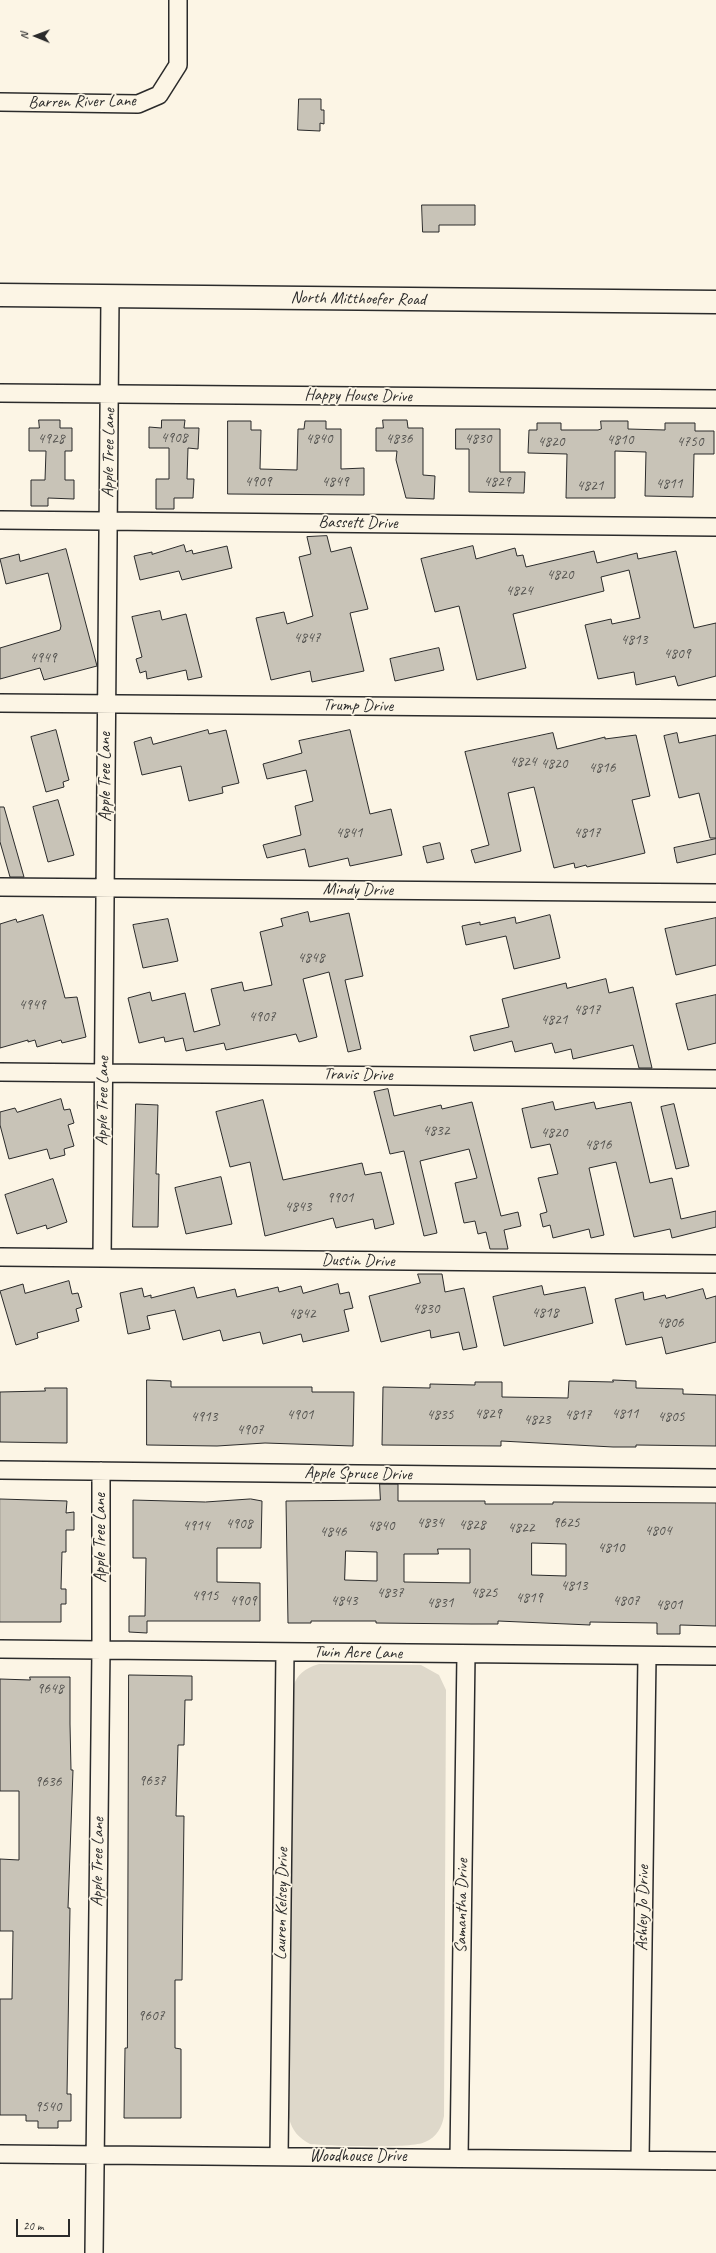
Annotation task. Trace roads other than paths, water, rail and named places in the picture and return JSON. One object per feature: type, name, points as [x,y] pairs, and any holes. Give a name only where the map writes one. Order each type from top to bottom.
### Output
[{"type":"main road","name":"North Mitthoefer Road","points":[[0,295],[716,302]]},
{"type":"street","name":"Barren River Lane","points":[[0,102],[138,104],[159,95],[178,65],[178,0]]},
{"type":"street","name":"Apple Tree Lane","points":[[102,1258],[110,296]]},
{"type":"street","name":"Happy House Drive","points":[[0,392],[716,399]]},
{"type":"street","name":"Bassett Drive","points":[[0,520],[716,527]]},
{"type":"street","name":"Trump Drive","points":[[0,703],[716,709]]},
{"type":"street","name":"Mindy Drive","points":[[0,887],[716,893]]},
{"type":"street","name":"Travis Drive","points":[[0,1072],[716,1078]]},
{"type":"street","name":"Dustin Drive","points":[[0,1257],[716,1264]]},
{"type":"street","name":"Apple Spruce Drive","points":[[0,1470],[716,1478]]},
{"type":"street","name":"Apple Tree Lane","points":[[94,2253],[101,1650],[101,1471]]},
{"type":"street","name":"Twin Acre Lane","points":[[0,1649],[716,1656]]},
{"type":"street","name":"Lauren Kelsey Drive","points":[[279,2156],[285,1652]]},
{"type":"street","name":"Samantha Drive","points":[[459,2158],[466,1654]]},
{"type":"street","name":"Ashley Jo Drive","points":[[640,2160],[647,1656]]},
{"type":"street","name":"Woodhouse Drive","points":[[0,2154],[716,2160]]}]
